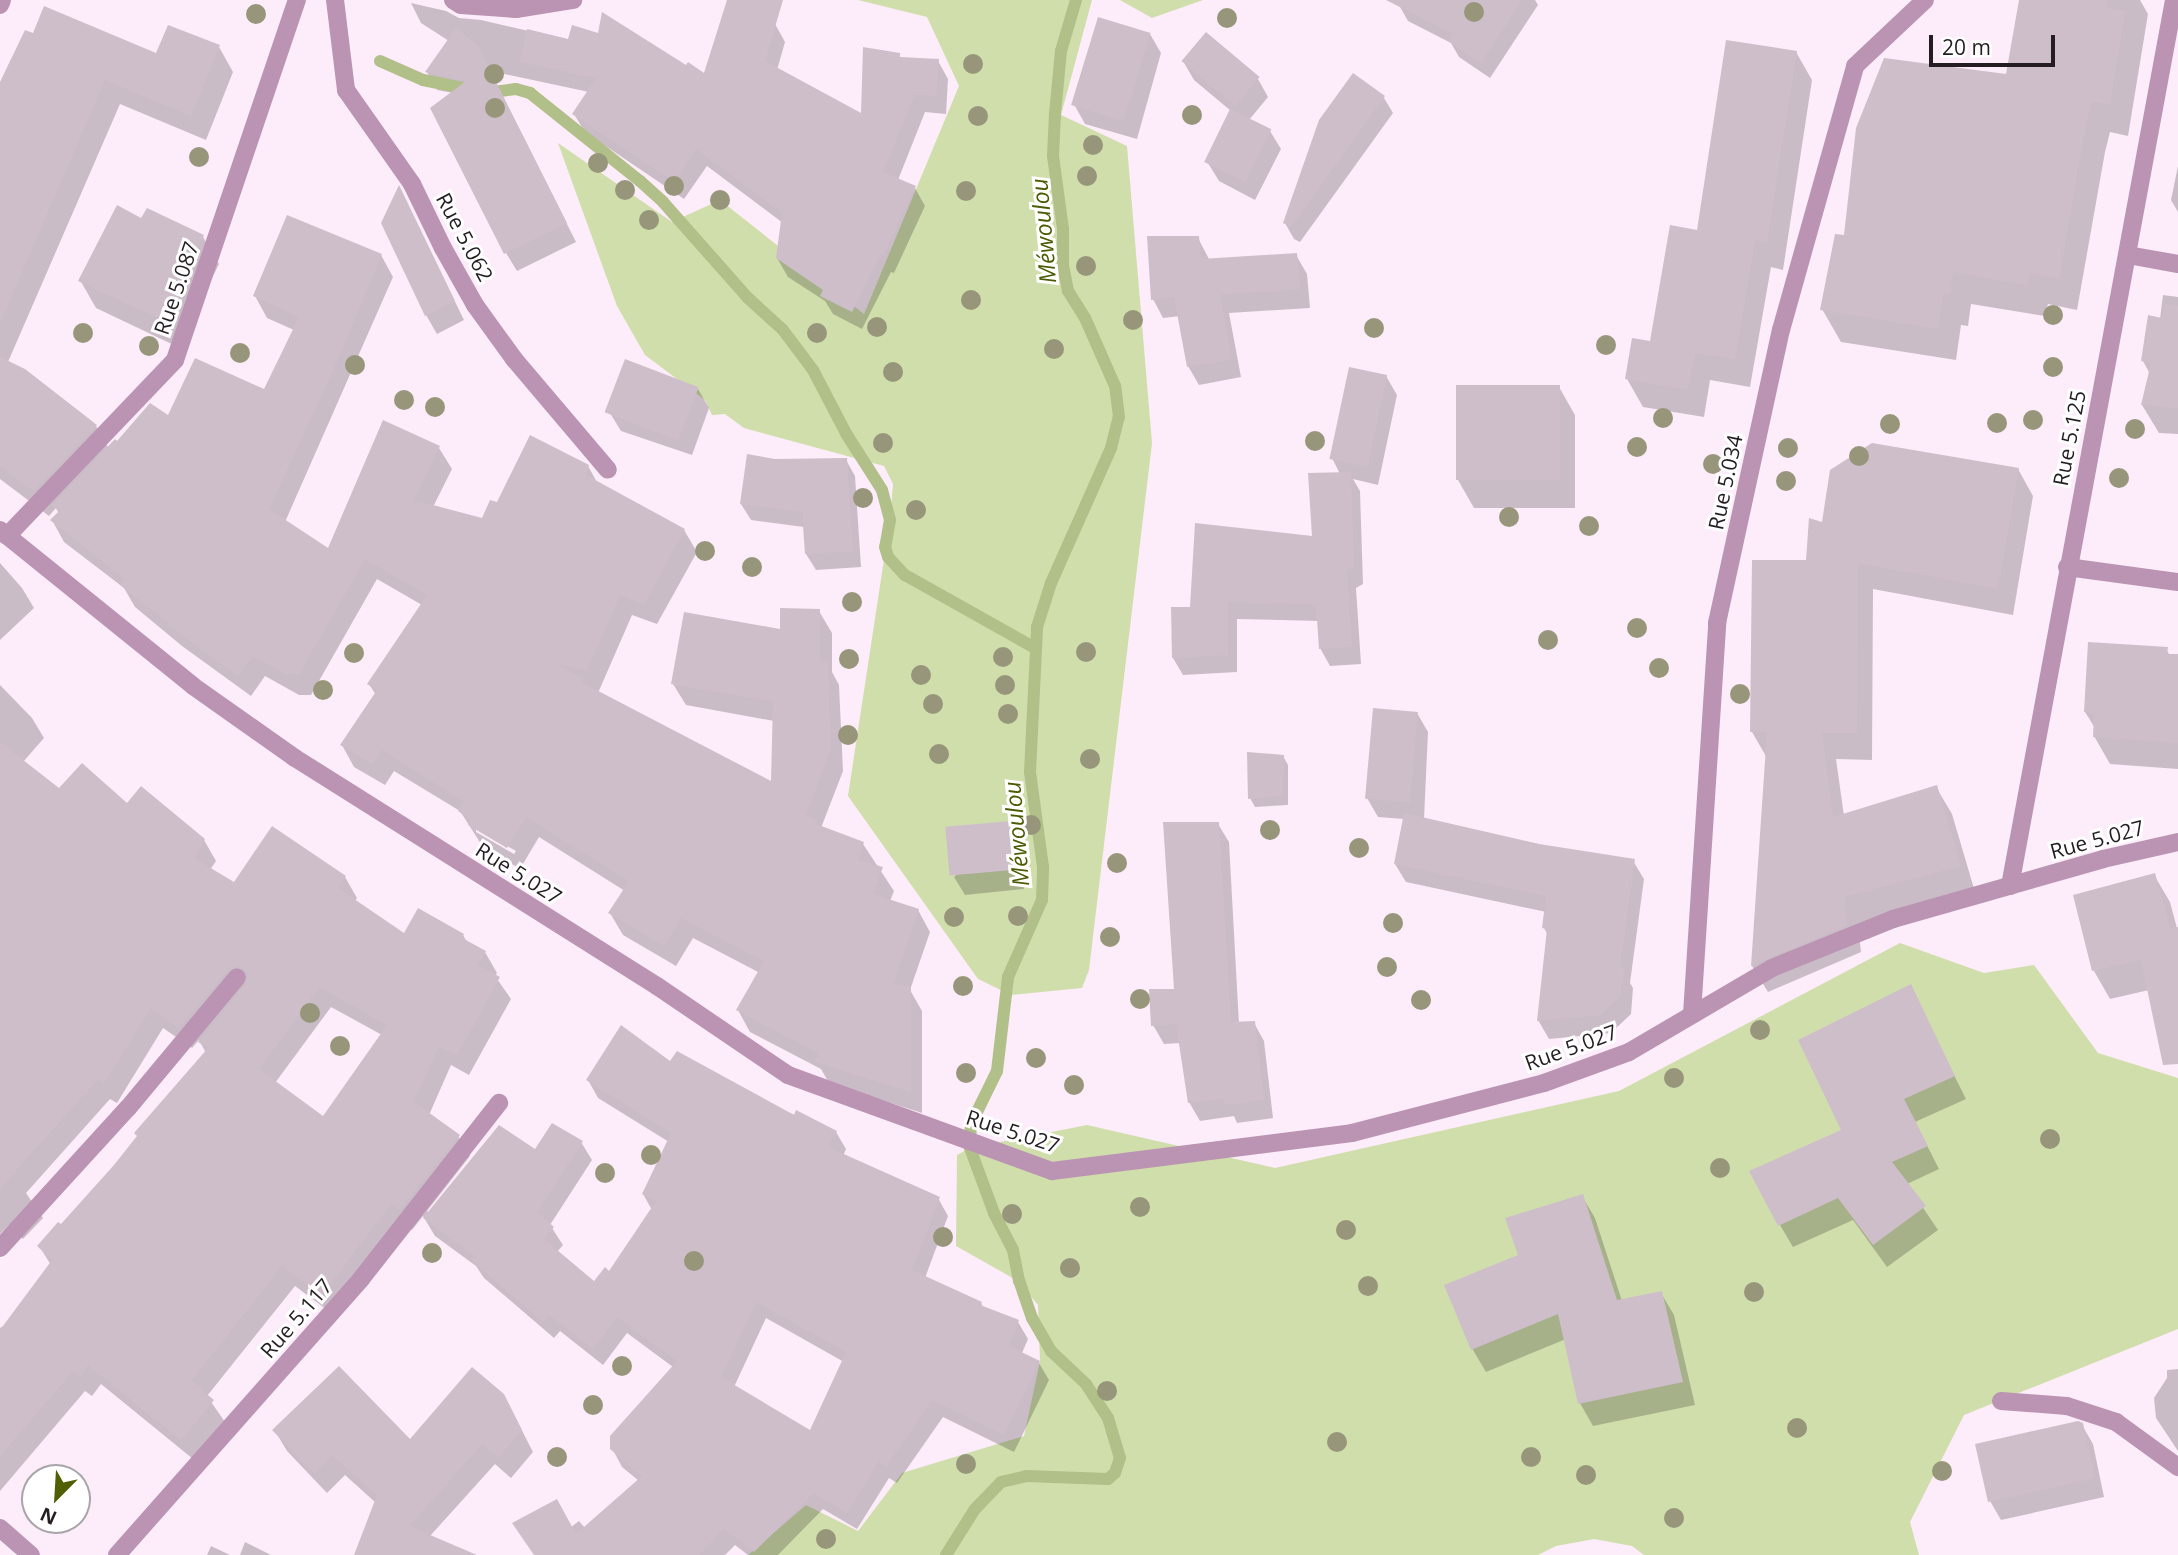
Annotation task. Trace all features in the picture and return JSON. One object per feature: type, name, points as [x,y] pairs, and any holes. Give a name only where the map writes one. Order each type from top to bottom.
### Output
[{"type":"street","points":[[0,5],[2,0]]},
{"type":"street","name":"Rue 5.087","points":[[3,533],[175,360],[297,0]]},
{"type":"street","name":"Rue 5.062","points":[[335,0],[346,90],[412,184],[475,305],[522,369],[608,470]]},
{"type":"street","points":[[453,0],[461,5],[516,9],[573,0]]},
{"type":"street","name":"Rue 5.034","points":[[1692,1014],[1717,623],[1781,330],[1855,66],[1925,0]]},
{"type":"street","name":"Rue 5.125","points":[[2010,886],[2067,567],[2175,0]]},
{"type":"street","points":[[2128,255],[2178,264]]},
{"type":"street","name":"Rue 5.027","points":[[3,533],[193,686],[295,758],[657,986],[788,1074],[1052,1171],[1365,1129],[1544,1083],[1629,1052],[1772,968],[1869,929],[2010,886],[2178,842]]},
{"type":"street","points":[[2067,567],[2178,582]]},
{"type":"street","points":[[0,1248],[128,1108],[237,977]]},
{"type":"street","name":"Rue 5.117","points":[[117,1555],[361,1279],[499,1103]]},
{"type":"street","points":[[2000,1401],[2067,1406],[2116,1422],[2178,1467]]},
{"type":"street","points":[[0,1528],[31,1555]]},
{"type":"green space","points":[[858,0],[1092,0],[1061,115],[1127,146],[1152,443],[1089,970],[1082,988],[1011,995],[978,979],[848,796],[890,520],[893,484],[884,466],[744,428],[725,414],[712,415],[705,400],[645,355],[617,306],[558,143],[672,222],[720,200],[864,314],[959,86],[927,17]]},
{"type":"green space","points":[[1120,0],[1203,0],[1152,18]]},
{"type":"green space","points":[[1900,943],[1984,973],[2034,965],[2098,1053],[2178,1078],[2178,1329],[1964,1415],[1910,1522],[1919,1555],[1644,1555],[1632,1546],[1594,1539],[1556,1546],[1538,1555],[748,1555],[806,1505],[858,1531],[902,1473],[1024,1436],[1040,1361],[1038,1305],[1018,1281],[956,1246],[957,1155],[970,1148],[1087,1125],[1275,1168],[1619,1091]]},
{"type":"building","points":[[727,0],[783,0],[765,61],[861,113],[863,47],[900,53],[900,57],[939,59],[936,97],[915,94],[883,172],[916,186],[883,256],[881,254],[852,312],[820,296],[823,290],[776,258],[782,213],[696,149],[674,182],[572,114],[596,78],[520,62],[527,29],[568,39],[572,25],[598,33],[602,12],[686,65],[688,62],[704,73]]},
{"type":"building","points":[[1386,0],[1522,0],[1481,63],[1448,41],[1453,34]]},
{"type":"building","points":[[2019,0],[2108,0],[2106,8],[2125,11],[2110,105],[2092,101],[2087,119],[2059,278],[2030,273],[2027,285],[1953,272],[1950,294],[1943,294],[1938,329],[1820,310],[1835,234],[1844,235],[1856,128],[1884,58],[2006,74]]},
{"type":"building","points":[[44,6],[156,53],[168,25],[220,45],[191,116],[105,80],[0,323],[0,82],[25,30],[33,33]]},
{"type":"building","points":[[1098,17],[1151,33],[1124,121],[1071,105]]},
{"type":"building","points":[[456,28],[478,46],[567,223],[504,254],[430,108],[466,81],[425,72]]},
{"type":"building","points":[[1206,32],[1260,77],[1235,106],[1182,61]]},
{"type":"building","points":[[1726,40],[1797,51],[1767,243],[1755,240],[1735,359],[1695,353],[1688,390],[1625,379],[1632,338],[1650,341],[1670,225],[1697,230]]},
{"type":"building","points":[[1353,73],[1385,96],[1291,227],[1283,223],[1319,120]]},
{"type":"building","points":[[1230,109],[1271,129],[1245,182],[1204,162]]},
{"type":"building","points":[[399,185],[455,301],[425,316],[381,223]]},
{"type":"building","points":[[117,205],[141,218],[147,208],[204,235],[162,320],[78,281]]},
{"type":"building","points":[[287,215],[382,254],[336,364],[269,509],[328,548],[383,420],[440,446],[414,500],[482,518],[490,500],[497,502],[530,435],[589,465],[586,475],[685,529],[644,604],[620,595],[587,670],[556,664],[583,679],[581,682],[771,781],[773,701],[671,684],[684,612],[780,629],[780,608],[820,609],[820,661],[828,661],[831,748],[806,816],[817,819],[816,824],[864,842],[858,860],[883,867],[873,894],[919,909],[893,984],[911,987],[911,1092],[815,1062],[818,1053],[736,1010],[764,961],[681,918],[664,946],[608,913],[629,881],[526,817],[507,848],[468,825],[471,820],[458,811],[464,802],[382,750],[372,764],[340,745],[377,690],[367,684],[427,595],[365,559],[299,674],[286,674],[253,656],[238,676],[168,625],[169,623],[120,585],[125,579],[50,520],[59,511],[52,505],[115,439],[117,441],[150,403],[168,415],[195,358],[264,389],[299,317],[253,296]]},
{"type":"building","points":[[1147,236],[1199,236],[1201,259],[1297,253],[1300,289],[1220,295],[1232,359],[1187,367],[1174,297],[1151,300]]},
{"type":"building","points":[[2165,304],[2178,306],[2178,408],[2141,405],[2151,363],[2141,361],[2148,315],[2162,318]]},
{"type":"building","points":[[0,357],[25,369],[97,425],[34,491],[0,466]]},
{"type":"building","points":[[625,359],[699,387],[678,441],[605,412]]},
{"type":"building","points":[[1349,367],[1387,375],[1368,467],[1329,459]]},
{"type":"building","points":[[1456,385],[1560,385],[1560,480],[1456,480]]},
{"type":"building","points":[[1872,443],[2019,468],[1998,589],[1858,563],[1857,733],[1822,733],[1833,817],[1937,785],[1961,866],[1844,897],[1847,925],[1751,966],[1767,732],[1750,732],[1752,560],[1806,560],[1809,518],[1822,522],[1830,470]]},
{"type":"building","points":[[747,454],[775,459],[847,458],[853,551],[805,554],[802,512],[740,504]]},
{"type":"building","points":[[1351,472],[1354,567],[1347,570],[1352,647],[1319,649],[1316,604],[1228,602],[1228,655],[1172,658],[1171,607],[1190,607],[1195,523],[1312,536],[1308,473]]},
{"type":"building","points":[[2088,642],[2168,647],[2167,654],[2178,654],[2178,743],[2093,737],[2094,713],[2084,712]]},
{"type":"building","points":[[1373,708],[1418,712],[1410,803],[1365,799]]},
{"type":"building","points":[[0,742],[59,788],[82,763],[127,803],[141,786],[205,839],[194,858],[234,882],[272,826],[346,876],[338,888],[404,933],[418,908],[464,934],[462,938],[486,951],[478,965],[500,977],[457,1055],[439,1046],[414,1102],[460,1135],[399,1210],[391,1204],[321,1296],[282,1266],[191,1381],[214,1400],[181,1440],[88,1365],[80,1377],[73,1371],[0,1456],[0,1330],[52,1260],[37,1246],[58,1222],[61,1224],[114,1165],[137,1136],[134,1133],[208,1048],[198,1042],[246,984],[248,974],[240,966],[229,969],[179,1028],[151,1008],[104,1083],[98,1079],[0,1188]],"holes":[[[319,987],[387,1025],[323,1116],[259,1069]]]},
{"type":"building","points":[[1247,752],[1284,755],[1283,796],[1248,799]]},
{"type":"building","points":[[1404,813],[1539,844],[1635,859],[1620,967],[1624,968],[1621,995],[1601,1015],[1537,1021],[1547,929],[1542,928],[1546,896],[1394,864]]},
{"type":"building","points":[[1011,821],[1015,870],[950,876],[945,827]]},
{"type":"building","points":[[1163,822],[1219,822],[1231,1022],[1255,1021],[1264,1100],[1225,1105],[1224,1099],[1188,1103],[1176,1024],[1151,1026],[1149,989],[1174,989]]},
{"type":"building","points":[[2155,873],[2170,929],[2178,927],[2178,1064],[2163,1065],[2141,960],[2092,971],[2073,895]]},
{"type":"building","points":[[1911,984],[1955,1076],[1904,1099],[1928,1146],[1892,1162],[1926,1206],[1873,1245],[1838,1198],[1778,1226],[1749,1171],[1841,1130],[1798,1040]]},
{"type":"building","points":[[621,1025],[670,1061],[677,1051],[794,1115],[796,1110],[837,1131],[828,1147],[940,1197],[912,1270],[982,1302],[980,1305],[1019,1320],[1009,1346],[1040,1361],[1004,1435],[932,1400],[886,1467],[879,1461],[847,1513],[813,1493],[754,1552],[724,1528],[699,1555],[534,1555],[512,1523],[557,1499],[576,1534],[642,1476],[610,1449],[610,1436],[677,1361],[617,1317],[593,1349],[550,1315],[543,1322],[471,1260],[475,1256],[423,1218],[499,1125],[535,1149],[552,1123],[583,1141],[537,1212],[554,1227],[544,1239],[594,1281],[605,1267],[609,1271],[656,1201],[642,1194],[671,1133],[586,1080]],"holes":[[[756,1302],[846,1352],[810,1430],[721,1377]]]},
{"type":"building","points":[[1583,1194],[1617,1300],[1662,1291],[1683,1382],[1578,1404],[1558,1314],[1471,1350],[1444,1285],[1518,1255],[1505,1218]]},
{"type":"building","points":[[339,1366],[410,1439],[472,1367],[504,1394],[522,1430],[498,1458],[482,1444],[409,1526],[477,1555],[354,1555],[377,1495],[332,1455],[314,1473],[272,1430]]},
{"type":"building","points":[[2078,1421],[2083,1423],[2095,1478],[1988,1502],[1975,1444]]},
{"type":"waterway","name":"Méwoulou","points":[[946,1555],[975,1509],[1001,1482],[1026,1476],[1108,1479],[1115,1473],[1120,1458],[1108,1418],[1086,1384],[1051,1351],[1032,1318],[1019,1281],[1013,1250],[994,1213],[970,1148],[971,1124],[997,1071],[1008,977],[1042,900],[1043,867],[1030,772],[1037,627],[1051,583],[1111,448],[1119,417],[1115,386],[1085,318],[1068,291],[1063,265],[1063,229],[1053,156],[1055,114],[1061,51],[1076,0]]},
{"type":"waterway","points":[[380,61],[423,80],[487,93],[516,89],[530,93],[640,181],[663,202],[748,298],[783,330],[813,370],[847,435],[882,490],[890,520],[885,547],[888,557],[905,575],[1035,648]]}]
